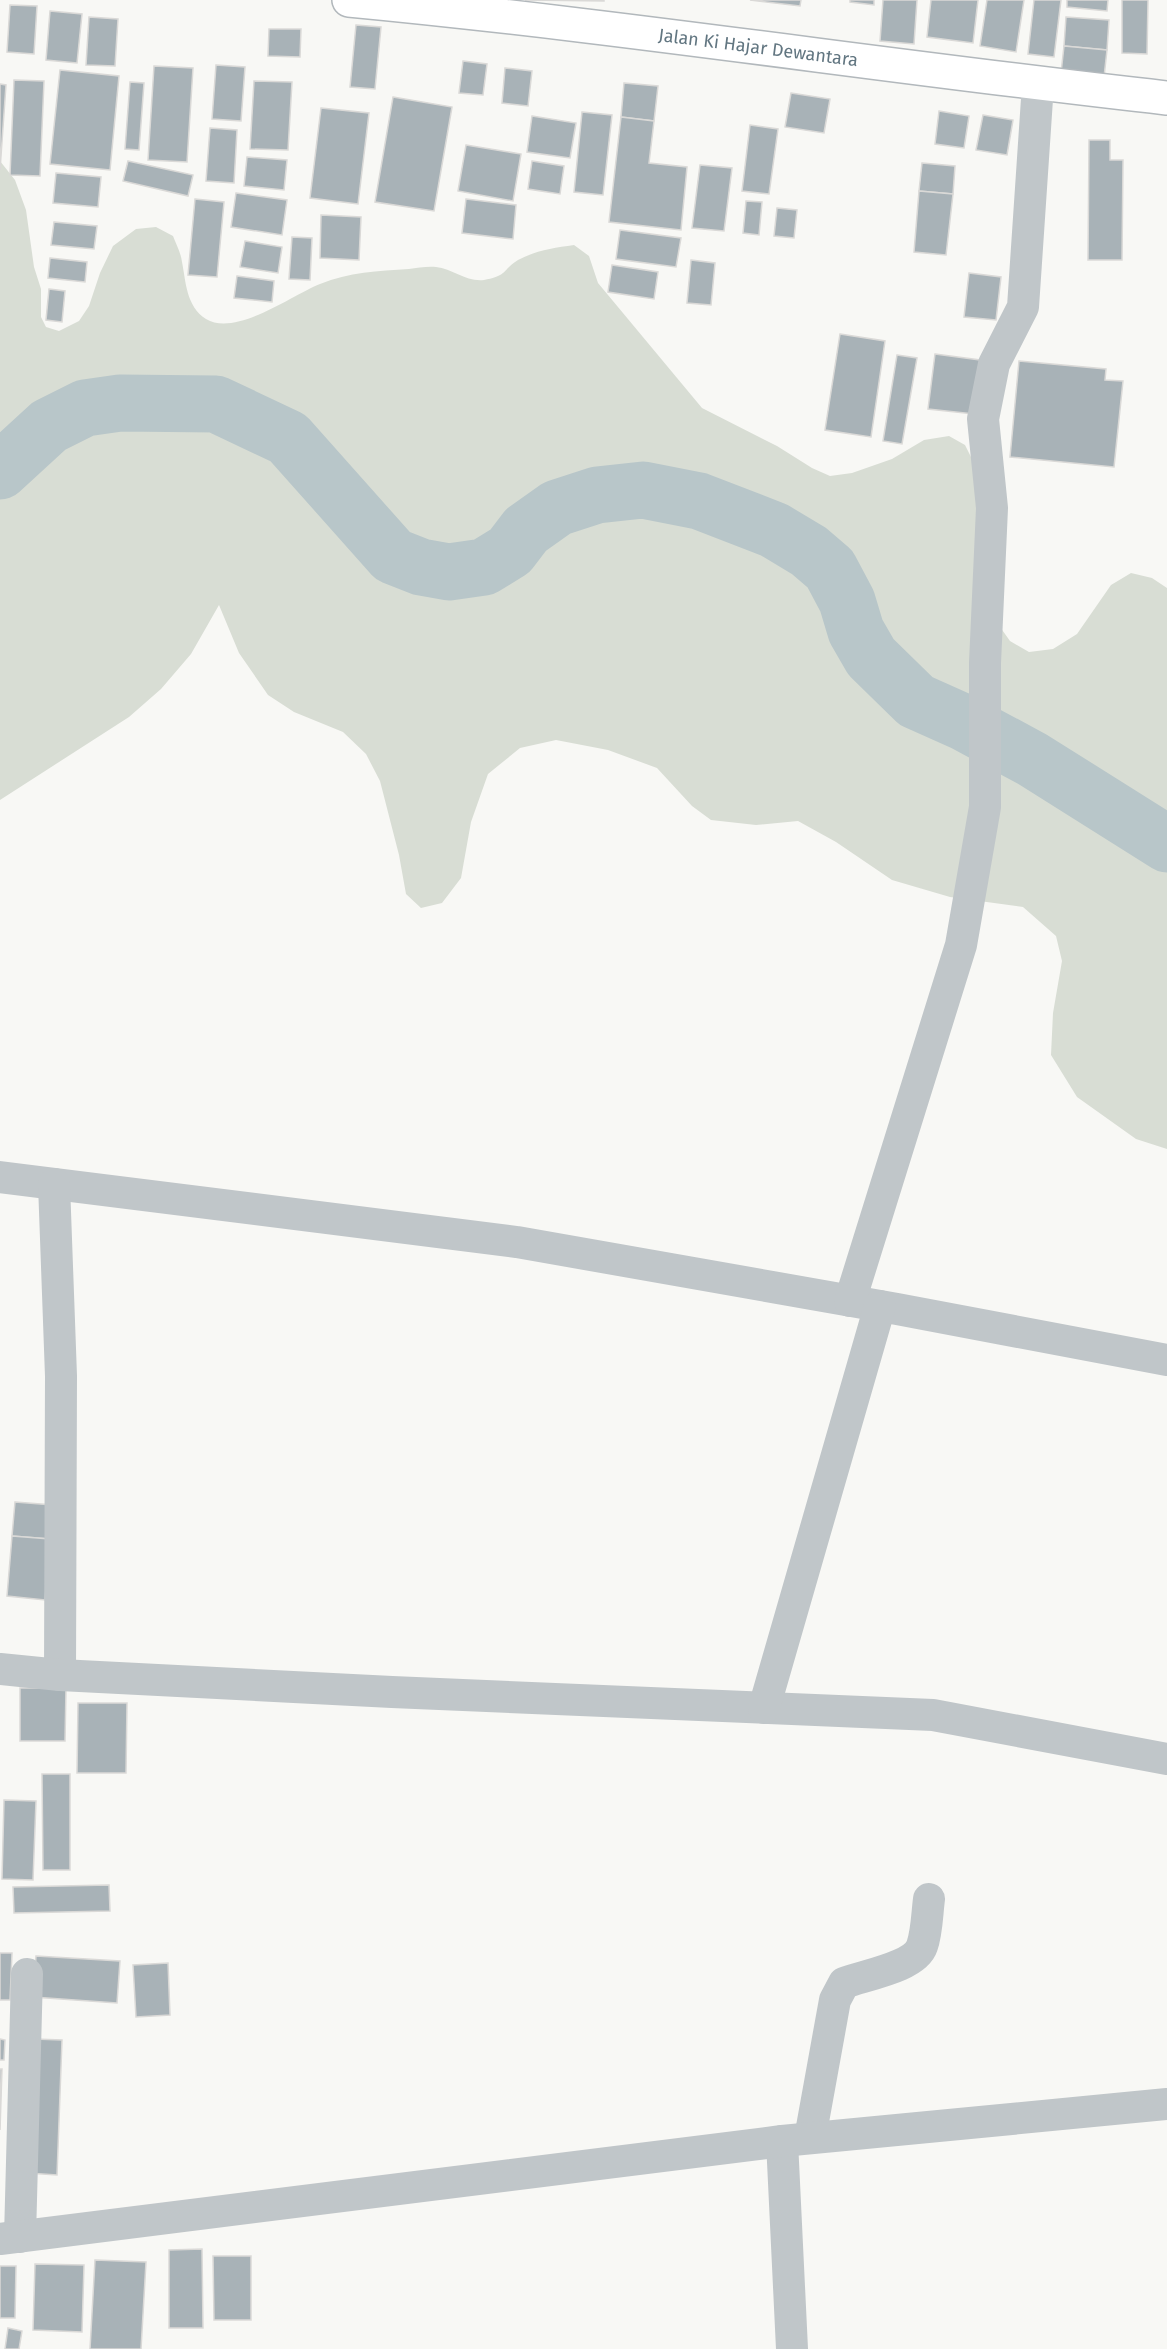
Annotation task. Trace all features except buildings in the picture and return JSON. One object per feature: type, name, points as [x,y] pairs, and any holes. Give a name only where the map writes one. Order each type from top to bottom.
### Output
[{"type":"main road","name":"Jalan Ki Hajar Dewantara","points":[[350,0],[477,12],[1038,84],[1167,98]]},
{"type":"street","points":[[765,1708],[865,1303],[961,945],[985,807],[987,717],[985,663],[992,508],[983,419],[994,364],[1023,307],[1038,84]]},
{"type":"street","points":[[0,1177],[517,1242],[865,1303],[1167,1360]]},
{"type":"street","points":[[54,1184],[61,1376],[60,1675]]},
{"type":"street","points":[[0,1669],[60,1675],[933,1715],[1167,1759]]},
{"type":"street","points":[[792,2349],[796,2139],[836,2000],[844,1983],[914,1959],[922,1946],[929,1899]]},
{"type":"street","points":[[27,1974],[10,2238],[796,2139],[1167,2104]]},
{"type":"shaded area","points":[[0,161],[15,180],[26,210],[34,267],[41,289],[41,317],[46,327],[59,331],[79,321],[89,306],[100,273],[113,246],[136,229],[156,227],[173,236],[181,255],[186,285],[194,307],[206,319],[218,323],[233,323],[248,319],[308,289],[342,277],[375,271],[433,267],[471,279],[484,280],[501,275],[518,260],[532,254],[574,245],[589,256],[598,283],[702,408],[777,446],[812,468],[830,476],[852,473],[892,459],[924,440],[949,436],[965,445],[976,467],[993,617],[1010,641],[1029,652],[1053,649],[1077,634],[1111,585],[1131,573],[1152,578],[1167,588],[1167,1149],[1136,1139],[1077,1097],[1051,1055],[1053,1013],[1062,961],[1056,936],[1023,907],[950,897],[892,880],[836,842],[798,821],[756,825],[711,820],[692,806],[657,768],[608,750],[556,740],[520,748],[488,774],[471,822],[461,878],[442,903],[421,908],[406,894],[399,855],[380,781],[366,754],[343,732],[294,712],[268,695],[239,653],[219,605],[191,654],[161,689],[129,717],[0,800]]},
{"type":"waterway","points":[[0,471],[49,426],[85,408],[120,403],[216,404],[288,438],[393,556],[421,567],[449,572],[484,567],[510,551],[526,530],[557,508],[597,495],[643,490],[699,501],[774,530],[809,551],[830,569],[847,601],[856,631],[871,657],[916,701],[963,722],[1032,759],[1167,844]]}]
